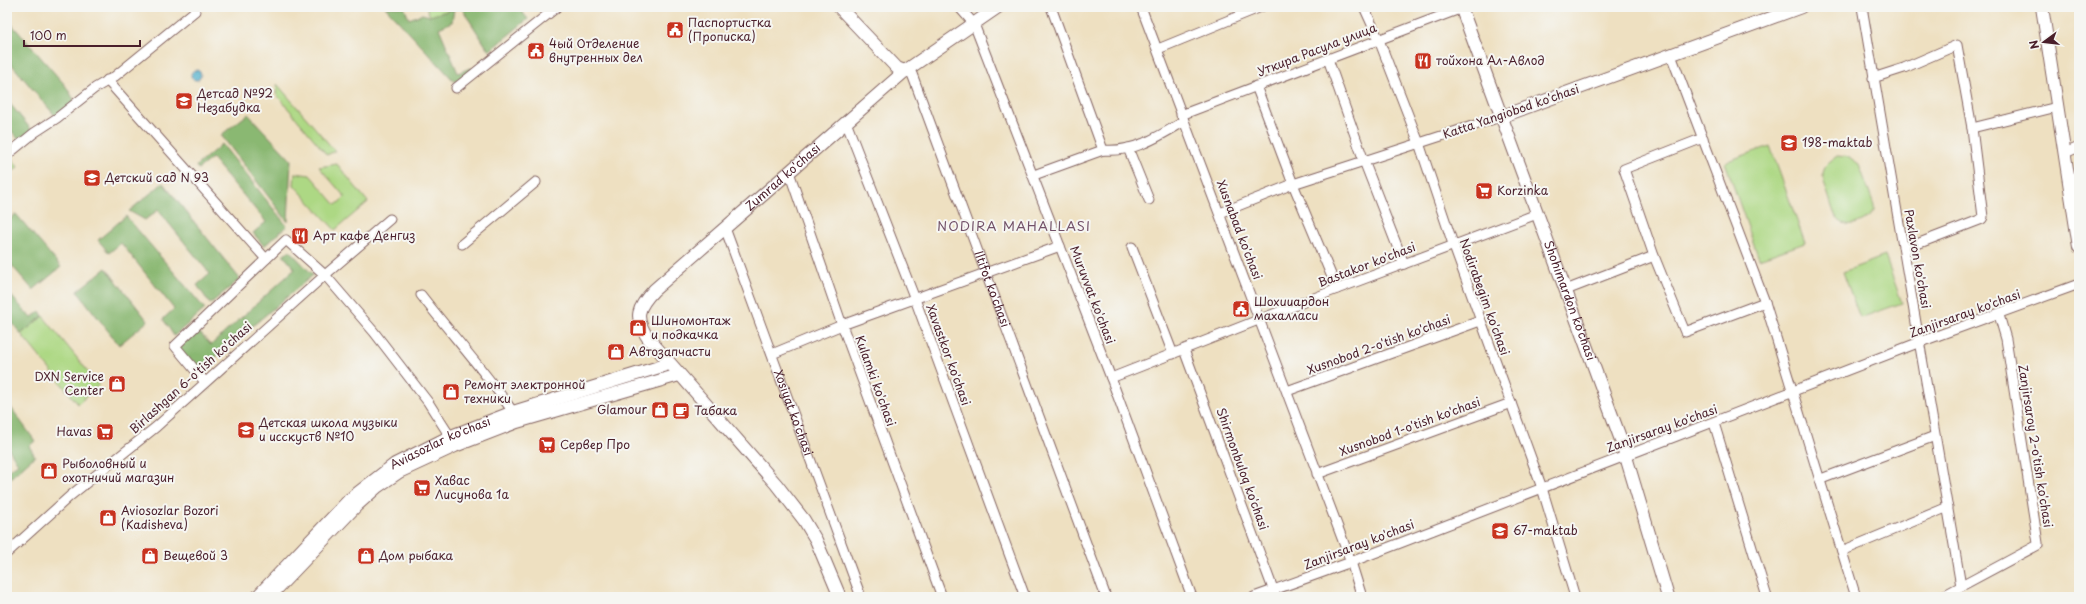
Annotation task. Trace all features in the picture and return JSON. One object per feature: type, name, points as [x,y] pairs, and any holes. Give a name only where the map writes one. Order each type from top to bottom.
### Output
[{"type":"main road","name":"Iltifot ko'chasi","points":[[839,7],[897,68],[905,71]]},
{"type":"main road","name":"Zumrad ko'chasi","points":[[679,375],[642,330],[639,318],[641,306],[654,290],[905,71],[998,7]]},
{"type":"main road","points":[[2042,7],[2079,247]]},
{"type":"main road","name":"Shohimardon ko'chasi","points":[[1462,8],[1503,116],[1537,214],[1626,455],[1668,597]]},
{"type":"main road","name":"Katta Yangiobod ko'chasi","points":[[1503,116],[1671,55],[1794,8]]},
{"type":"main road","name":"Aviasozlar ko'chasi","points":[[257,597],[350,499],[371,480],[396,464],[515,417],[669,364]]},
{"type":"main road","points":[[679,375],[776,484],[804,520],[816,540],[840,597]]},
{"type":"main road","name":"Aviasozlar ko'chasi","points":[[515,417],[679,375]]},
{"type":"main road","name":"Aviasozlar ko'chasi","points":[[269,597],[357,505],[377,487],[399,472],[453,441]]},
{"type":"street","points":[[456,88],[557,7]]},
{"type":"street","name":"Muruvvat ko'chasi","points":[[960,7],[974,24],[1034,175],[1192,597]]},
{"type":"street","points":[[1051,7],[1103,150]]},
{"type":"street","name":"Xusnabad ko'chasi","points":[[1141,7],[1158,49],[1182,119],[1220,213],[1287,391],[1351,562],[1362,597]]},
{"type":"street","points":[[1158,49],[1261,7]]},
{"type":"street","name":"Nodirabegim ko'chasi","points":[[1364,7],[1379,40],[1419,143],[1452,244],[1542,488],[1575,597]]},
{"type":"street","name":"Paxlavon ko'chasi","points":[[1862,7],[1961,586]]},
{"type":"street","name":"Уткира Расула улица","points":[[1034,175],[1103,150],[1115,151],[1152,140],[1182,119],[1256,86],[1462,8]]},
{"type":"street","points":[[7,155],[95,88],[114,77],[195,11]]},
{"type":"street","points":[[1873,78],[1904,68],[1957,45],[1972,128],[1983,217],[1982,219],[1904,248]]},
{"type":"street","points":[[1671,55],[1765,302],[1794,391],[1856,597]]},
{"type":"street","points":[[1328,58],[1364,161],[1404,264]]},
{"type":"street","name":"Iltifot ko'chasi","points":[[905,71],[912,74],[1106,597]]},
{"type":"street","points":[[107,80],[266,259]]},
{"type":"street","points":[[1256,86],[1293,184],[1337,288]]},
{"type":"street","points":[[1972,128],[2057,107]]},
{"type":"street","name":"Katta Yangiobod ko'chasi","points":[[1220,213],[1293,184],[1503,116]]},
{"type":"street","name":"Xavastkor ko'chasi","points":[[846,122],[915,299],[1025,597]]},
{"type":"street","points":[[1703,138],[1624,169],[1654,256],[1685,332],[1765,302]]},
{"type":"street","points":[[2065,154],[2079,147]]},
{"type":"street","points":[[1128,148],[1149,200]]},
{"type":"street","name":"Kulamki ko'chasi","points":[[789,172],[842,325],[942,597]]},
{"type":"street","points":[[462,244],[536,182]]},
{"type":"street","name":"Bastakor ko'chasi","points":[[1111,378],[1337,288],[1404,264],[1452,244],[1537,214]]},
{"type":"street","name":"Birlashgan 6-o'tish ko'chasi","points":[[7,553],[62,503],[156,427],[325,274],[390,219]]},
{"type":"street","name":"Xosiyat ko'chasi","points":[[725,228],[861,597]]},
{"type":"street","points":[[205,382],[175,346],[286,240],[325,274],[428,402],[453,441]]},
{"type":"street","points":[[772,354],[842,325],[1060,246]]},
{"type":"street","points":[[1132,247],[1173,354]]},
{"type":"street","points":[[1566,290],[1654,256]]},
{"type":"street","name":"Zanjirsaray ko'chasi","points":[[1254,597],[1275,593],[1351,562],[1626,455],[1714,423],[1920,342],[2079,284]]},
{"type":"street","points":[[421,295],[443,324],[476,360],[515,417]]},
{"type":"street","name":"Zanjirsaroy 2-o'tish ko'chasi","points":[[1941,597],[2038,545],[2006,339],[1999,314]]},
{"type":"street","name":"Xusnobod 2-o'tish ko'chasi","points":[[1287,391],[1480,321]]},
{"type":"street","name":"Shirmonbuloq ko'chasi","points":[[1184,350],[1275,593]]},
{"type":"street","name":"Xusnobod 1-o'tish ko'chasi","points":[[1317,474],[1510,403]]},
{"type":"street","points":[[1714,423],[1767,597]]},
{"type":"street","points":[[1820,479],[1936,436]]},
{"type":"street","points":[[1842,552],[1948,507]]},
{"type":"green space","points":[[385,7],[404,7],[409,19],[422,14],[430,16],[454,9],[452,22],[439,28],[458,73],[470,68],[473,69],[455,82]]},
{"type":"green space","points":[[426,7],[453,7],[454,9],[430,16]]},
{"type":"green space","points":[[461,7],[518,7],[528,19],[489,51]]},
{"type":"green space","points":[[7,19],[65,85],[76,103],[57,118],[7,59]]},
{"type":"green space","points":[[277,84],[335,151],[327,155],[276,94]]},
{"type":"green space","points":[[7,100],[34,133],[22,143],[7,126]]},
{"type":"green space","points":[[248,114],[291,160],[288,222],[221,135]]},
{"type":"green space","points":[[222,144],[287,226],[264,246],[253,233],[266,222],[212,158],[198,169],[196,166]]},
{"type":"green space","points":[[1770,146],[1805,243],[1759,259],[1725,162]]},
{"type":"green space","points":[[1837,156],[1849,157],[1859,164],[1874,206],[1874,211],[1870,215],[1854,224],[1844,223],[1835,215],[1824,182],[1823,172],[1825,167]]},
{"type":"green space","points":[[12,159],[18,167],[8,176],[7,165]]},
{"type":"green space","points":[[337,164],[368,202],[335,230],[294,185],[295,173],[310,175],[336,205],[345,197],[319,167]]},
{"type":"green space","points":[[163,183],[240,279],[210,304],[197,285],[210,274],[158,210],[145,220],[129,211]]},
{"type":"green space","points":[[16,214],[61,267],[33,290],[7,260],[7,221]]},
{"type":"green space","points":[[126,216],[205,309],[174,336],[163,319],[174,309],[121,243],[109,253],[98,240]]},
{"type":"green space","points":[[290,251],[313,275],[198,372],[175,346],[198,331],[211,345],[295,269],[283,255]]},
{"type":"green space","points":[[1885,256],[1902,303],[1860,318],[1843,272]]},
{"type":"green space","points":[[106,268],[148,321],[119,345],[77,291]]},
{"type":"green space","points":[[7,291],[31,318],[40,311],[43,316],[21,334],[7,316]]},
{"type":"green space","points":[[43,316],[99,385],[78,404],[21,334]]},
{"type":"green space","points":[[7,402],[35,441],[29,446],[35,456],[8,480],[7,471],[18,464],[7,446]]},
{"type":"water","points":[[196,70],[201,75],[196,80],[191,75]]},
{"type":"place","name":"Паспортистка (Прописка)","points":[[675,30]]},
{"type":"place","name":"4ый Отделение внутренных дел","points":[[536,51]]},
{"type":"place","name":"тойхона Ал-Авлод","points":[[1423,61]]},
{"type":"place","name":"Детсад №92 Незабудка","points":[[184,101]]},
{"type":"place","name":"198-maktab","points":[[1789,143]]},
{"type":"place","name":"Детский сад N 93","points":[[92,178]]},
{"type":"place","name":"Korzinka","points":[[1484,191]]},
{"type":"place","name":"Арт кафе Денгиз","points":[[300,236]]},
{"type":"place","name":"Шохииардон махалласи","points":[[1241,309]]},
{"type":"place","name":"Шиномонтаж и подкачка","points":[[638,328]]},
{"type":"place","name":"Автозапчасти","points":[[616,352]]},
{"type":"place","name":"DXN Service Center","points":[[117,384]]},
{"type":"place","name":"Ремонт электронной техники","points":[[451,392]]},
{"type":"place","name":"Glamour","points":[[660,410]]},
{"type":"place","name":"Табака","points":[[681,411]]},
{"type":"place","name":"Детская школа музыки и исскуств №10","points":[[246,430]]},
{"type":"place","name":"Havas","points":[[105,432]]},
{"type":"place","name":"Сервер Про","points":[[547,445]]},
{"type":"place","name":"Рыболовный и охотничий магазин","points":[[49,471]]},
{"type":"place","name":"Хавас Лисунова 1а","points":[[422,488]]},
{"type":"place","name":"Aviosozlar Bozori (Kadisheva)","points":[[108,518]]},
{"type":"place","name":"67-maktab","points":[[1500,531]]},
{"type":"place","name":"Вещевой 3","points":[[150,556]]},
{"type":"place","name":"Дом рыбака","points":[[366,556]]},
{"type":"district","name":"NODIRA MAHALLASI","points":[[1014,226]]}]
